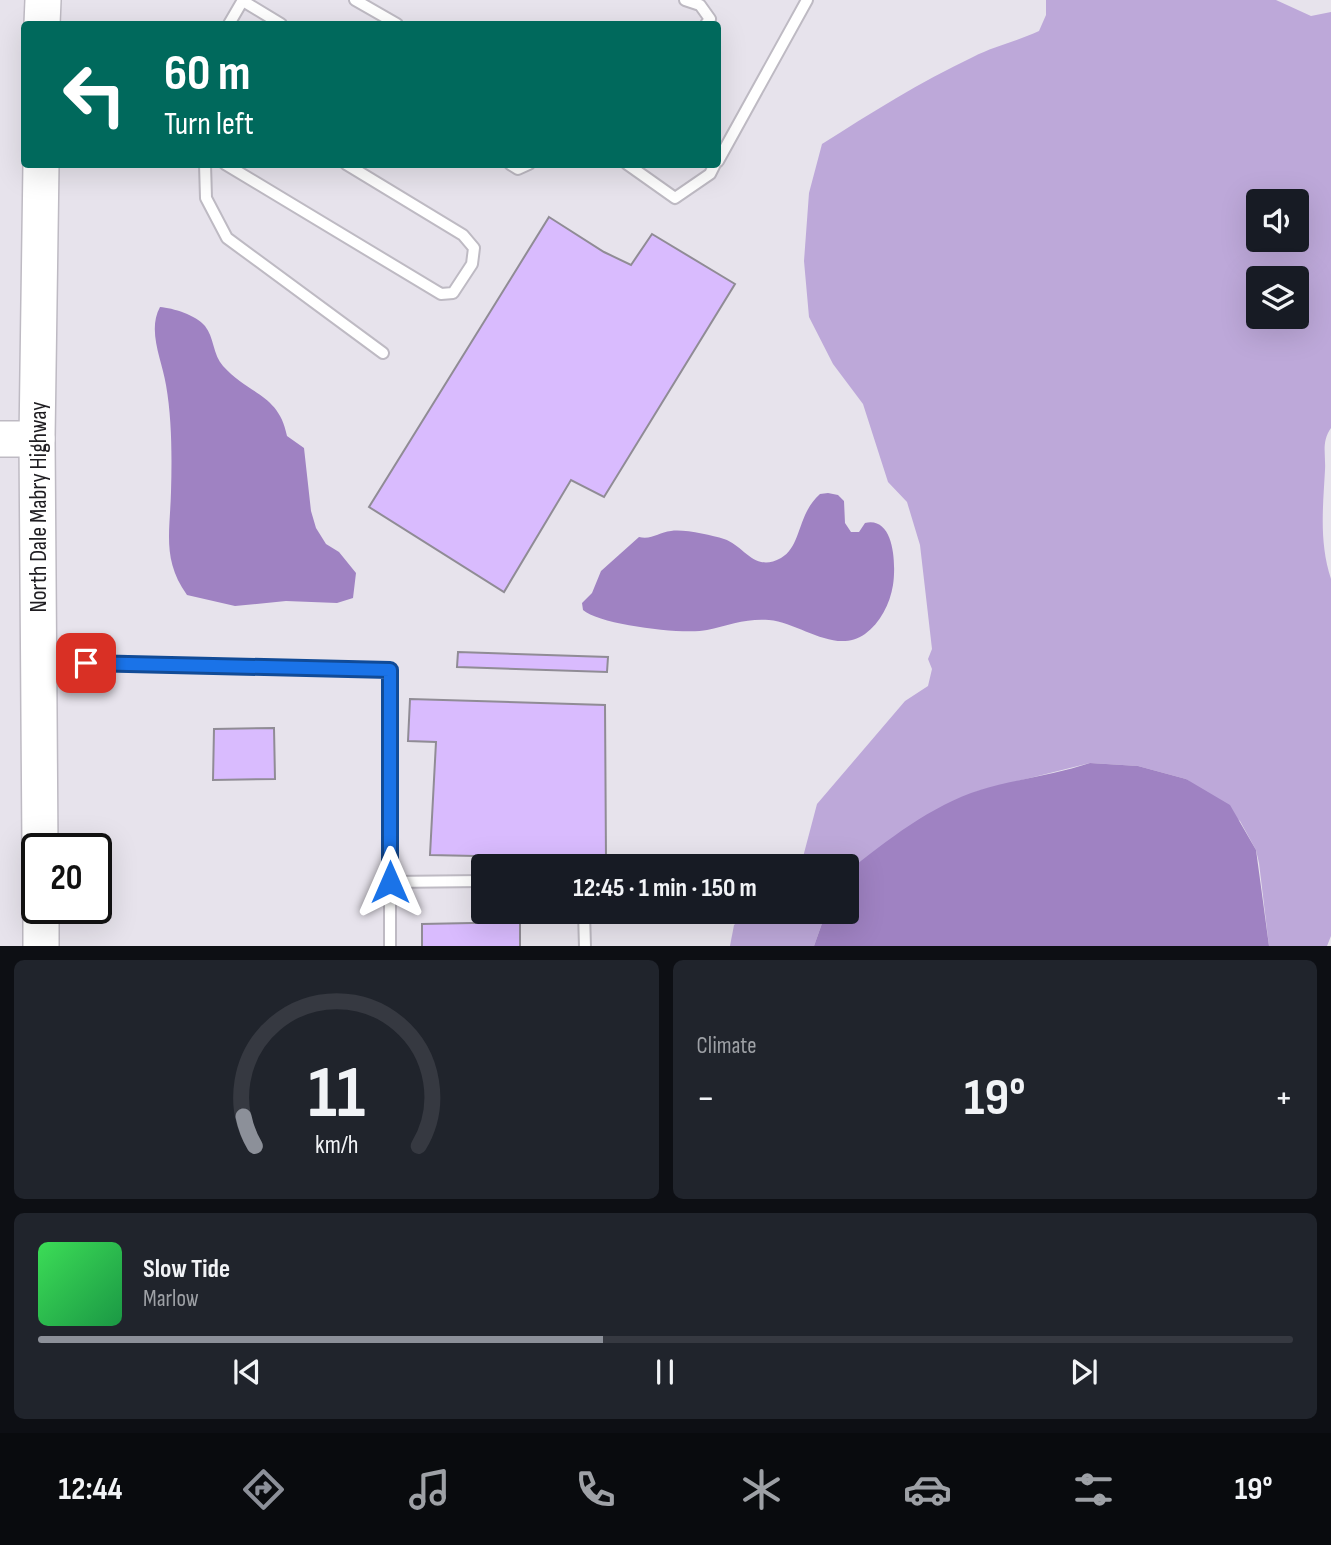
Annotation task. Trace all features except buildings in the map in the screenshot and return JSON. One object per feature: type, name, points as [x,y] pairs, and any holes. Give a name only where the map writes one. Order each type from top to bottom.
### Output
[{"type":"main road","points":[[42,21],[43,0]]},
{"type":"main road","name":"North Dale Mabry Highway","points":[[40,833],[37,439],[41,168]]},
{"type":"main road","points":[[0,439],[37,439]]},
{"type":"main road","points":[[41,924],[41,946]]},
{"type":"lane","points":[[355,0],[392,21]]},
{"type":"lane","points":[[685,0],[702,2],[708,21]]},
{"type":"lane","points":[[721,154],[807,0]]},
{"type":"lane","points":[[231,21],[243,1],[276,21]]},
{"type":"lane","points":[[205,168],[206,198],[227,237],[383,353]]},
{"type":"lane","points":[[232,168],[441,294],[453,293],[472,264],[474,248],[463,234],[353,168]]},
{"type":"lane","points":[[633,168],[675,198],[710,174],[713,168]]},
{"type":"lane","points":[[39,662],[390,670],[390,946]]},
{"type":"lane","points":[[390,882],[471,881]]},
{"type":"lane","points":[[584,924],[585,946]]},
{"type":"shaded area","points":[[1046,0],[1276,0],[1311,16],[1331,12],[1331,428],[1325,443],[1323,524],[1331,579],[1331,936],[1327,946],[1269,946],[1256,850],[1240,821],[1186,779],[1138,766],[1090,763],[978,791],[942,807],[859,864],[859,854],[804,854],[817,804],[905,701],[928,686],[932,669],[928,659],[932,649],[920,545],[907,502],[888,482],[863,404],[833,364],[809,317],[804,261],[809,193],[822,144],[896,98],[953,67],[1039,31],[1046,15]]},
{"type":"shaded area","points":[[160,307],[184,313],[201,322],[208,330],[223,366],[270,403],[283,422],[287,436],[304,448],[311,511],[316,528],[326,544],[339,552],[356,573],[353,598],[337,603],[286,601],[235,606],[187,595],[174,570],[169,545],[171,438],[166,385],[155,336],[156,316]]},
{"type":"shaded area","points":[[820,494],[838,495],[844,501],[845,523],[851,532],[859,532],[865,523],[875,523],[882,527],[888,535],[893,555],[893,585],[887,606],[870,630],[854,640],[830,640],[769,620],[746,621],[707,630],[662,630],[606,620],[583,610],[582,603],[592,593],[601,571],[639,537],[671,531],[698,533],[719,537],[731,542],[750,557],[772,562],[788,553],[813,502]]},
{"type":"shaded area","points":[[1090,763],[1138,766],[1186,779],[1230,805],[1256,850],[1269,946],[814,946],[822,924],[859,924],[859,862],[877,848],[927,814],[962,797],[1007,783]]},
{"type":"shaded area","points":[[822,924],[814,946],[730,946],[734,925]]},
{"type":"route","points":[[86,663],[390,670],[390,882]]}]
